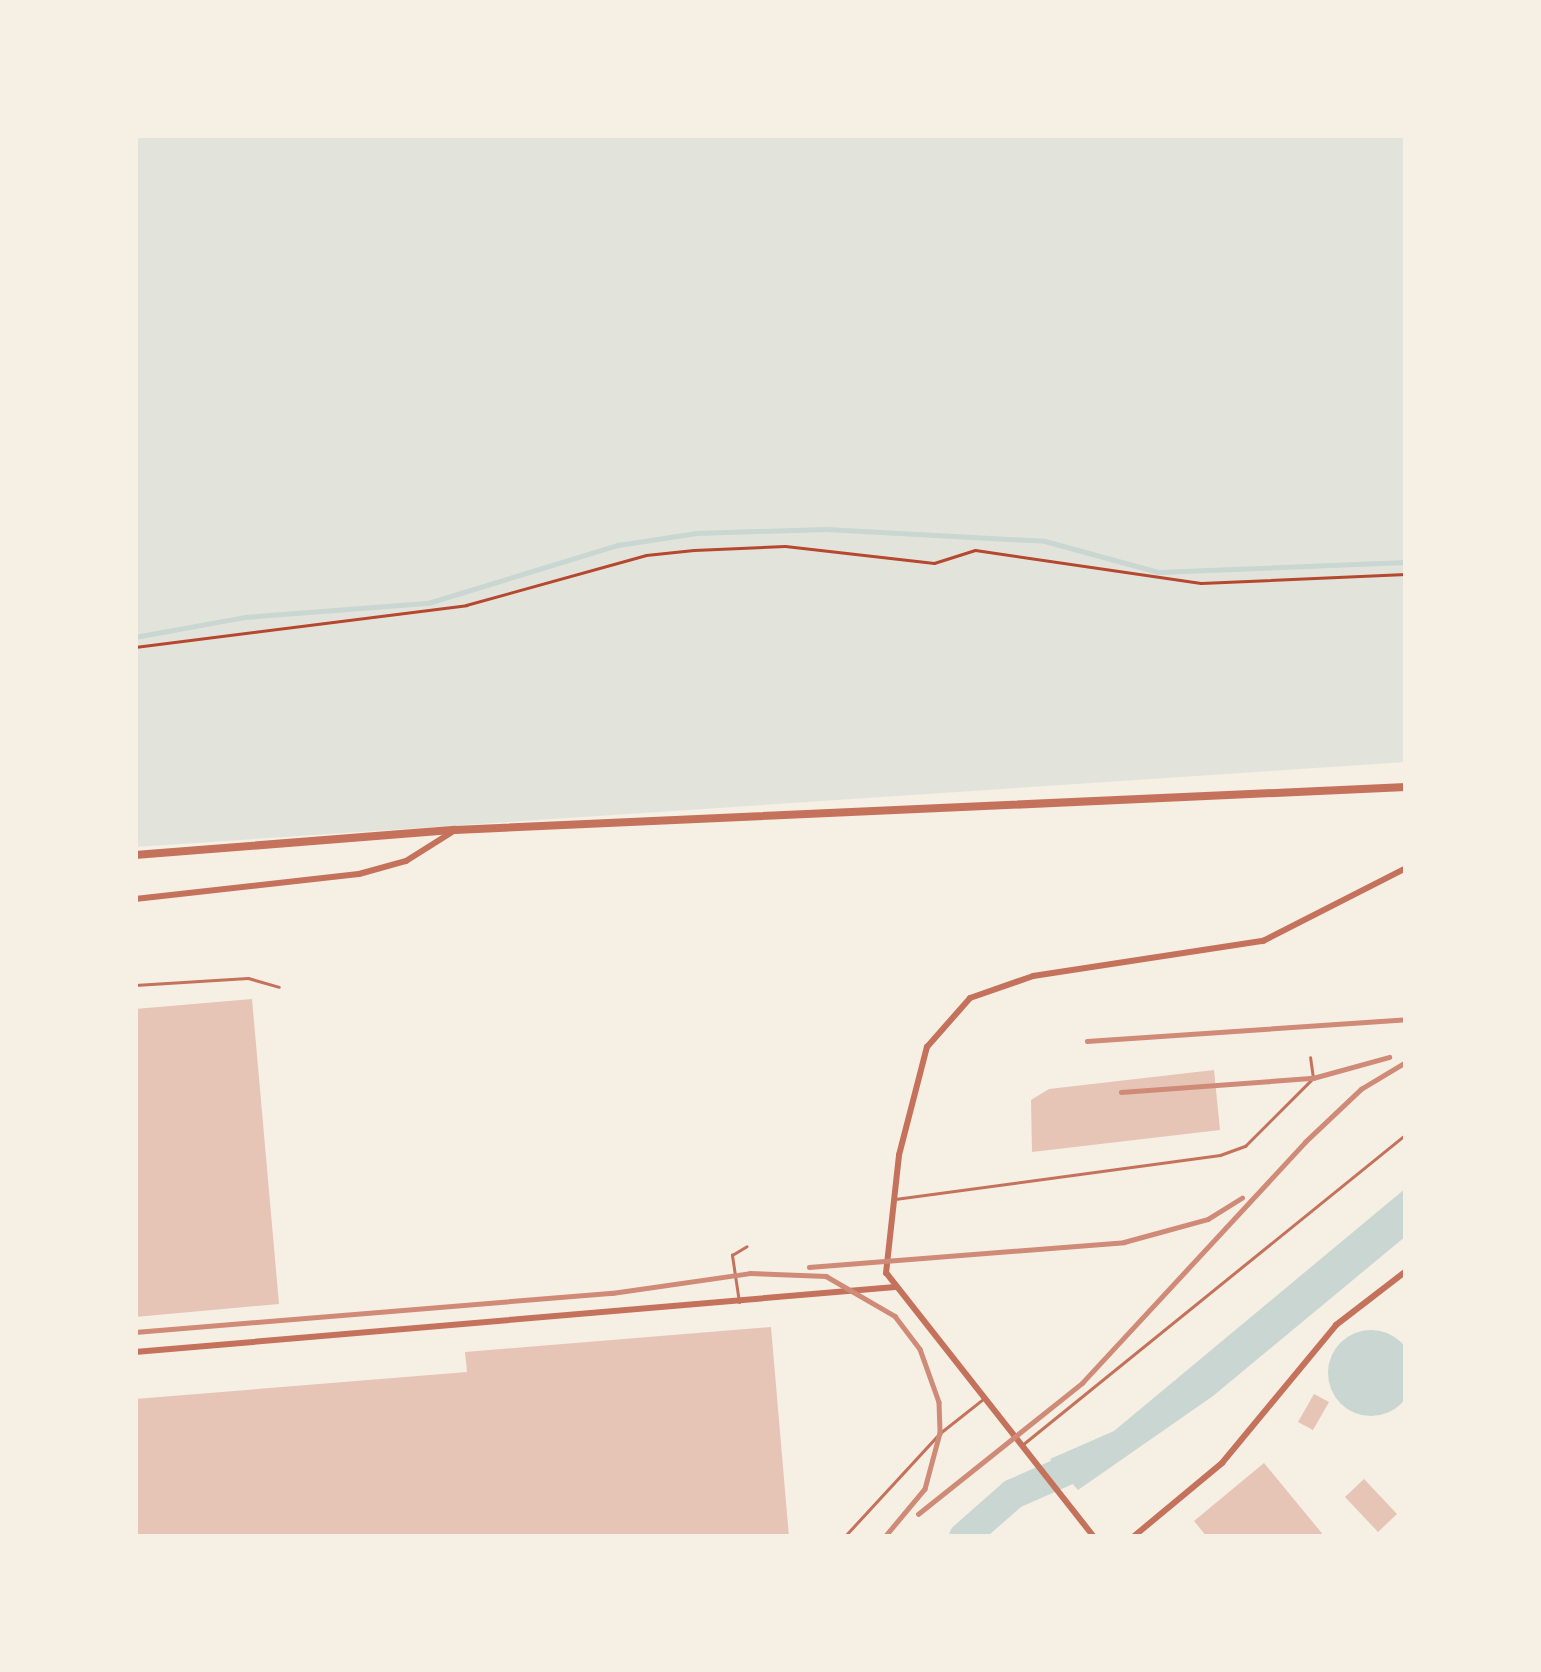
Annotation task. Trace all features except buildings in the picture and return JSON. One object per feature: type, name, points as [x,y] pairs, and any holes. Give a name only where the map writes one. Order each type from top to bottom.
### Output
[{"type":"street","points":[[135,855],[455,830],[1406,787]]},
{"type":"street","points":[[135,899],[358,874],[406,861],[455,830]]},
{"type":"street","points":[[1094,1537],[895,1287],[884,1260],[914,1079],[940,1026],[970,998],[1034,976],[1263,941],[1406,868]]},
{"type":"street","points":[[1133,1537],[1222,1463],[1336,1325],[1406,1270]]},
{"type":"street","points":[[135,1352],[895,1287]]},
{"type":"lane","points":[[135,985],[248,978],[279,988]]},
{"type":"lane","points":[[893,1199],[1220,1155],[1245,1146],[1313,1078],[1310,1058]]},
{"type":"lane","points":[[1021,1446],[1406,1134]]},
{"type":"lane","points":[[739,1303],[732,1255],[747,1246]]},
{"type":"lane","points":[[844,1537],[940,1433],[985,1398]]},
{"type":"path","points":[[135,647],[466,605],[646,555],[694,550],[785,546],[934,563],[975,550],[1201,584],[1406,574]]},
{"type":"shaded area","points":[[135,135],[1406,135],[1406,762],[135,847]]},
{"type":"shaded area","points":[[1406,1188],[1406,1236],[1213,1396],[1078,1490],[1050,1459],[1114,1431]]},
{"type":"shaded area","points":[[1371,1330],[1401,1343],[1414,1373],[1401,1403],[1371,1416],[1341,1403],[1328,1373],[1341,1343]]},
{"type":"waterway","points":[[135,637],[245,617],[428,603],[618,545],[696,533],[826,529],[1045,541],[1158,572],[1406,562]]},
{"type":"waterway","points":[[964,1537],[1013,1494],[1099,1456]]},
{"type":"railway","points":[[1087,1041],[1406,1019]]},
{"type":"railway","points":[[1121,1092],[1313,1078],[1389,1057]]},
{"type":"railway","points":[[918,1514],[1082,1383],[1305,1142],[1361,1089],[1406,1062]]},
{"type":"railway","points":[[809,1267],[1124,1242],[1208,1219],[1242,1198]]},
{"type":"railway","points":[[135,1332],[612,1293],[750,1273],[826,1276],[895,1316],[920,1349],[939,1402],[940,1433],[925,1489],[885,1537]]}]
